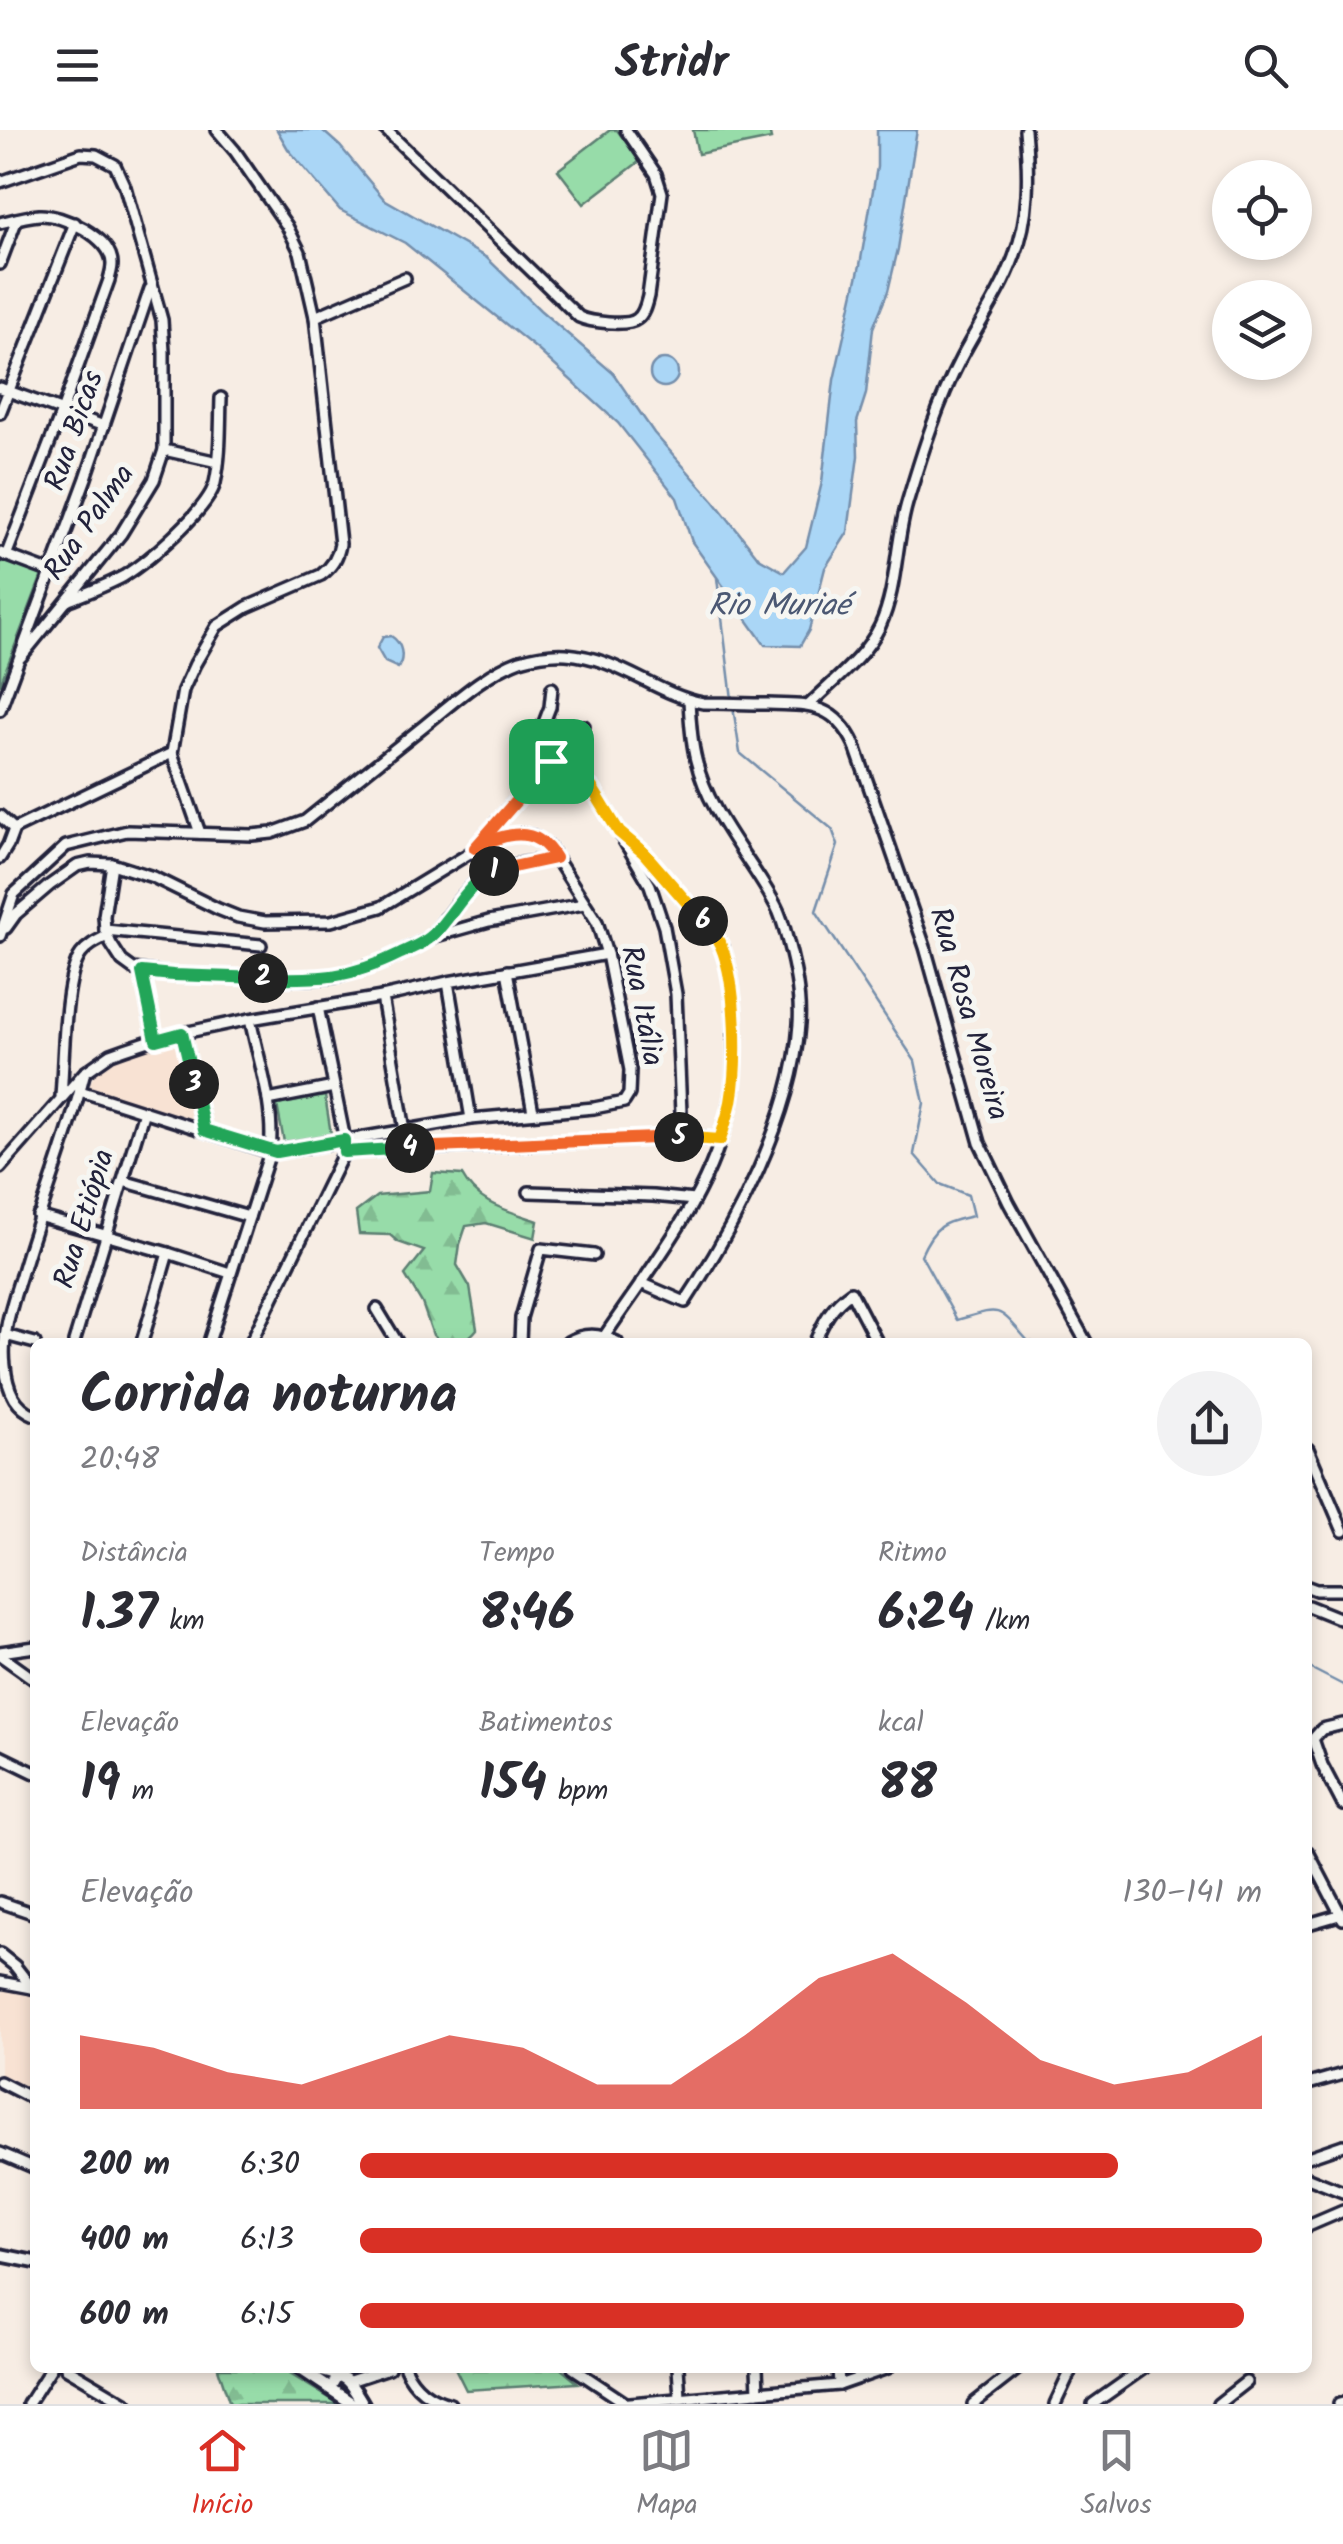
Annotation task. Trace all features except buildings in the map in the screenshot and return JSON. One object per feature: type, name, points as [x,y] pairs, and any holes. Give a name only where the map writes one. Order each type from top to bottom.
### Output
[{"type":"street","points":[[200,832],[172,753],[183,690],[217,626],[247,607],[321,575],[339,552],[340,534],[315,316],[300,252],[235,151],[216,130]]},
{"type":"street","points":[[386,130],[578,317],[592,322],[630,322],[641,316],[648,296],[662,192],[656,174],[626,130]]},
{"type":"street","points":[[0,936],[14,894],[66,846],[127,831],[252,836],[304,821],[466,692],[498,670],[522,660],[565,654],[594,659],[702,703],[809,705],[851,664],[882,622],[906,504],[944,394],[1014,258],[1027,202],[1025,130]]},
{"type":"street","points":[[0,182],[80,154],[96,155],[115,165],[125,186],[151,286]]},
{"type":"street","points":[[0,223],[39,215],[75,222],[104,246],[112,264],[62,411],[3,555],[51,572]]},
{"type":"street","points":[[0,264],[16,219]]},
{"type":"street","points":[[0,413],[4,390],[75,222]]},
{"type":"street","points":[[315,316],[404,278]]},
{"type":"street","name":"Rua Bicas","points":[[0,710],[151,286]]},
{"type":"street","name":"Rua Palma","points":[[21,657],[121,534],[154,480],[164,450],[166,404],[162,320],[151,286]]},
{"type":"street","points":[[4,390],[104,426]]},
{"type":"street","points":[[65,602],[122,577],[178,532],[209,498],[218,462],[221,398]]},
{"type":"street","points":[[164,450],[218,462]]},
{"type":"street","points":[[552,688],[540,733],[544,749],[551,761],[592,788],[650,885],[664,927],[676,994],[682,1137]]},
{"type":"street","points":[[640,1283],[685,1302],[704,1274],[747,1192],[776,1122],[792,1073],[800,1021],[794,965],[780,914],[717,813],[706,788],[695,758],[689,700]]},
{"type":"street","name":"Rua Rosa Moreira","points":[[809,705],[840,722],[855,746],[925,947],[980,1143],[1008,1203],[1084,1338]]},
{"type":"street","points":[[475,848],[584,726]]},
{"type":"street","points":[[0,858],[14,829],[172,753]]},
{"type":"street","points":[[0,816],[14,829]]},
{"type":"street","points":[[595,1338],[604,1337],[676,1233],[706,1178],[734,1082],[734,1008],[723,950],[710,929],[644,853],[619,832]]},
{"type":"street","name":"Rua Itália","points":[[112,864],[168,882],[238,916],[265,922],[331,921],[381,907],[493,839],[533,836],[549,848],[597,922],[630,1070],[630,1094],[624,1102],[471,1119],[404,1130],[344,1146],[270,1152]]},
{"type":"street","points":[[432,937],[466,893],[489,873],[555,858]]},
{"type":"street","points":[[0,936],[31,900],[76,866],[90,863],[112,864],[104,904],[106,933],[122,961],[142,972],[173,975],[335,977],[382,962],[432,937],[488,921],[584,904]]},
{"type":"street","points":[[61,1096],[70,982],[77,960],[91,944],[106,933],[260,945]]},
{"type":"street","points":[[0,1168],[61,1096],[84,1073],[112,1054],[182,1033],[250,1019],[607,954]]},
{"type":"street","points":[[507,971],[533,1112]]},
{"type":"street","points":[[142,972],[156,1040]]},
{"type":"street","points":[[448,982],[471,1119]]},
{"type":"street","points":[[382,997],[404,1130]]},
{"type":"street","points":[[253,1338],[344,1146],[318,1006]]},
{"type":"street","points":[[210,1338],[270,1152],[272,1125],[250,1019]]},
{"type":"street","points":[[182,1033],[204,1130]]},
{"type":"street","points":[[30,1413],[15,1402],[9,1388],[4,1364],[5,1335],[84,1073]]},
{"type":"street","points":[[268,1100],[334,1087]]},
{"type":"street","points":[[80,1092],[270,1152]]},
{"type":"street","name":"Rua Etiópia","points":[[75,1338],[144,1111]]},
{"type":"street","points":[[344,1146],[682,1137],[720,1140]]},
{"type":"street","points":[[122,1181],[249,1217]]},
{"type":"street","points":[[529,1192],[694,1200]]},
{"type":"street","points":[[38,1216],[230,1273]]},
{"type":"street","points":[[520,1338],[521,1318],[541,1249],[594,1254]]},
{"type":"street","points":[[143,1338],[168,1253]]},
{"type":"street","points":[[817,1338],[825,1319],[851,1292],[871,1338]]},
{"type":"street","points":[[377,1310],[394,1338]]},
{"type":"street","points":[[5,1335],[30,1342]]},
{"type":"street","points":[[1312,1458],[1343,1531]]},
{"type":"street","points":[[1312,1588],[1343,1590]]},
{"type":"street","points":[[1312,1608],[1343,1620]]},
{"type":"street","points":[[0,1654],[30,1648]]},
{"type":"street","points":[[0,1654],[30,1676]]},
{"type":"street","points":[[1343,1724],[1322,1728],[1313,1739],[1343,1805]]},
{"type":"street","points":[[0,1756],[30,1771]]},
{"type":"street","points":[[1312,1860],[1341,1917],[1312,1923]]},
{"type":"street","points":[[0,1902],[30,1913]]},
{"type":"street","points":[[0,1954],[30,1983]]},
{"type":"street","points":[[0,1981],[15,1966]]},
{"type":"street","points":[[0,1981],[30,1987]]},
{"type":"street","points":[[1312,2083],[1343,2074]]},
{"type":"street","points":[[0,2082],[30,2097]]},
{"type":"street","points":[[1312,2156],[1343,2145]]},
{"type":"street","points":[[0,2153],[30,2166]]},
{"type":"street","points":[[1312,2180],[1343,2192]]},
{"type":"street","points":[[1312,2224],[1343,2211]]},
{"type":"street","points":[[0,2255],[30,2261]]},
{"type":"street","points":[[28,2404],[48,2373]]},
{"type":"street","points":[[74,2373],[126,2404]]},
{"type":"street","points":[[307,2373],[353,2404]]},
{"type":"street","points":[[336,2390],[344,2373]]},
{"type":"street","points":[[345,2373],[363,2404]]},
{"type":"street","points":[[407,2373],[423,2393],[450,2404]]},
{"type":"street","points":[[579,2373],[622,2403],[839,2385],[874,2373]]},
{"type":"street","points":[[678,2373],[680,2397]]},
{"type":"street","points":[[757,2373],[758,2392]]},
{"type":"street","points":[[838,2373],[839,2385]]},
{"type":"street","points":[[973,2404],[1013,2373]]},
{"type":"street","points":[[1054,2404],[1070,2373]]},
{"type":"street","points":[[1094,2404],[1137,2373]]},
{"type":"street","points":[[1218,2404],[1246,2382]]},
{"type":"shaded area","points":[[180,1039],[199,1124],[89,1086],[97,1069],[116,1057]]},
{"type":"shaded area","points":[[5,1988],[30,1994],[30,2090],[0,2074],[0,1999]]},
{"type":"green space","points":[[610,130],[617,130],[640,161],[584,204],[558,170]]},
{"type":"green space","points":[[693,130],[769,130],[771,139],[698,154]]},
{"type":"green space","points":[[0,559],[42,575],[0,685]]},
{"type":"green space","points":[[325,1096],[331,1134],[284,1142],[277,1105]]},
{"type":"green space","points":[[433,1173],[462,1175],[485,1200],[538,1221],[535,1238],[486,1223],[466,1226],[457,1265],[470,1287],[477,1329],[468,1338],[433,1335],[422,1303],[405,1275],[424,1251],[390,1235],[359,1234],[356,1212],[377,1196],[430,1191]]},
{"type":"green space","points":[[220,2373],[288,2373],[339,2404],[230,2404]]},
{"type":"green space","points":[[458,2373],[566,2373],[578,2383],[466,2390]]},
{"type":"water","name":"Rio Muriaé","points":[[277,130],[322,130],[384,199],[487,258],[613,373],[654,433],[759,558],[784,572],[806,547],[822,482],[834,380],[877,167],[877,130],[917,130],[898,249],[888,291],[873,328],[866,394],[857,422],[858,456],[848,532],[825,568],[809,630],[800,646],[765,645],[692,542],[677,498],[618,423],[538,350],[405,243],[340,210],[288,149]]},
{"type":"water","points":[[664,359],[674,363],[678,373],[674,383],[664,387],[654,383],[650,373],[654,363]]},
{"type":"water","points":[[391,636],[401,650],[398,668],[385,662],[377,648],[383,637]]},
{"type":"waterway","points":[[717,578],[732,699]]},
{"type":"waterway","points":[[733,707],[740,753],[832,829],[838,845],[816,911],[915,1061],[924,1103],[914,1154],[940,1184],[968,1195],[973,1216],[940,1227],[921,1255],[957,1320],[997,1312],[1025,1338]]},
{"type":"waterway","points":[[1312,1669],[1343,1685]]},
{"type":"route","points":[[551,761],[592,788],[619,832],[653,862],[719,941],[734,1008],[734,1082],[720,1140],[682,1137],[344,1152],[344,1140],[276,1152],[204,1130],[182,1033],[156,1040],[142,972],[335,977],[406,951],[432,937],[466,893],[489,873],[555,858],[542,840],[519,834],[493,839],[475,848],[551,761]]}]
